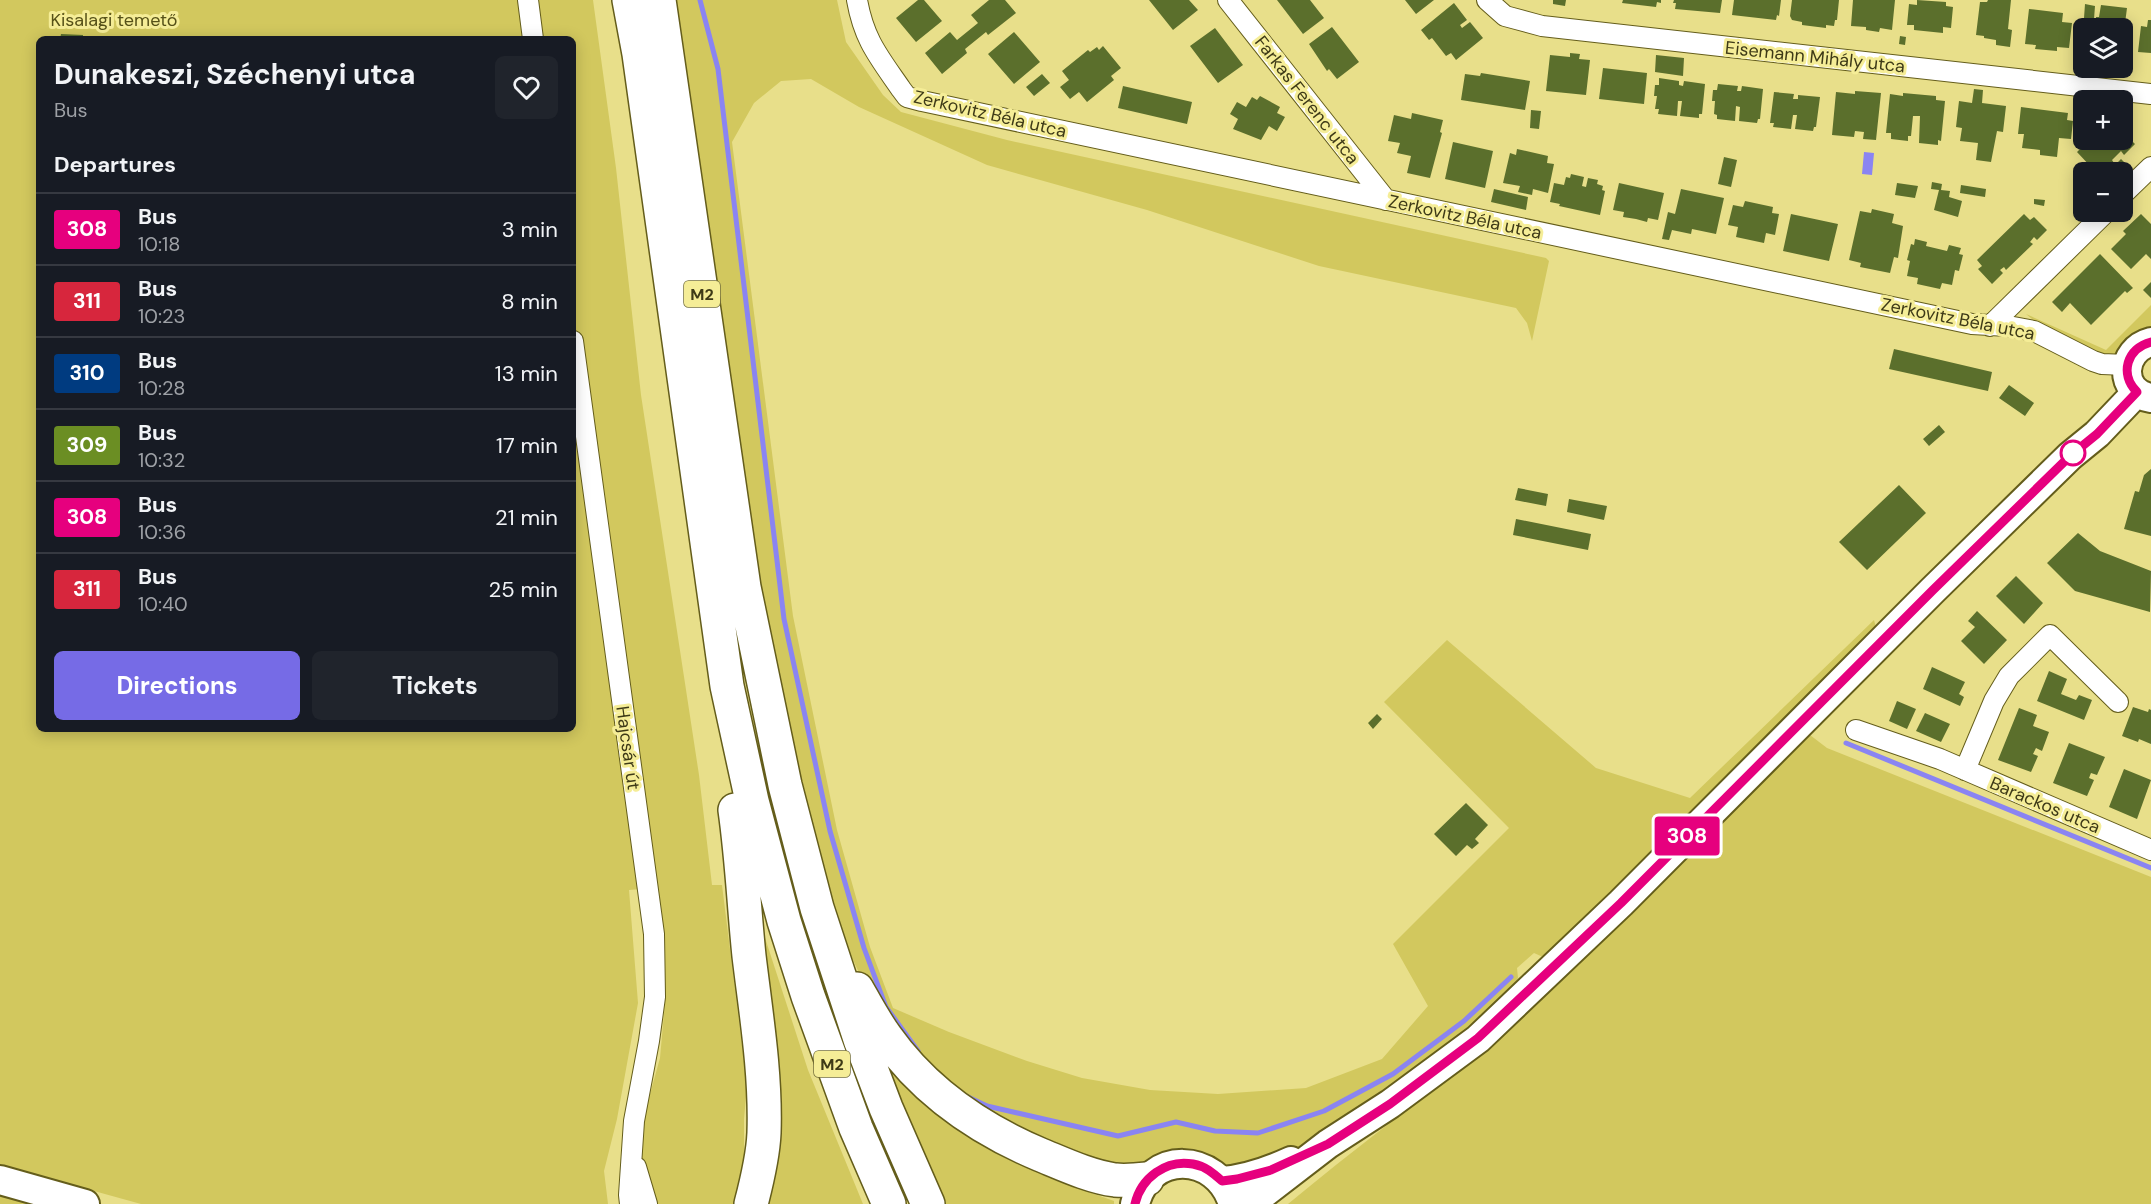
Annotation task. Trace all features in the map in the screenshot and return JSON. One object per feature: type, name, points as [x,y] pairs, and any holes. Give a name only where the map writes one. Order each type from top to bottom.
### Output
[{"type":"highway","name":"M2","points":[[628,0],[639,54],[728,686],[752,801],[784,921],[829,1056],[856,1128],[889,1204]]},
{"type":"highway","name":"M2","points":[[659,0],[744,587],[785,785],[825,937],[886,1108],[928,1204]]},
{"type":"highway","points":[[728,686],[732,787],[741,850],[763,1089],[764,1134],[759,1172],[751,1204]]},
{"type":"highway","points":[[825,937],[885,1036],[909,1066],[951,1105],[972,1120],[1020,1146],[1071,1167],[1115,1180],[1141,1192]]},
{"type":"street","points":[[528,0],[533,36]]},
{"type":"street","name":"Zerkovitz Béla utca","points":[[857,0],[862,27],[868,40],[907,97],[1972,324],[2008,326],[2034,331],[2093,361],[2102,364],[2127,365]]},
{"type":"street","name":"Farkas Ferenc utca","points":[[1228,0],[1386,200]]},
{"type":"street","name":"Eisemann Mihály utca","points":[[1487,0],[1505,16],[1542,26],[2151,94]]},
{"type":"street","points":[[2133,184],[2151,167]]},
{"type":"street","points":[[1990,326],[2096,222]]},
{"type":"street","points":[[1250,1204],[1328,1144],[1390,1104],[1478,1038],[1541,980],[2070,456],[2144,395],[2127,377],[2127,365],[2134,350],[2142,344],[2151,342]]},
{"type":"street","name":"Hajcsár út","points":[[576,363],[654,934],[654,997],[649,1041],[634,1121],[630,1204]]},
{"type":"street","points":[[1965,770],[1994,701],[2009,676],[2050,635],[2118,702]]},
{"type":"street","name":"Barackos utca","points":[[1856,730],[1940,759],[2151,850]]},
{"type":"street","points":[[1141,1192],[1161,1169],[1177,1164],[1193,1164],[1209,1170],[1227,1192],[1237,1179],[1271,1170],[1328,1144]]},
{"type":"street","name":"Hajcsár út","points":[[633,1155],[647,1204]]},
{"type":"street","points":[[0,1180],[85,1204]]},
{"type":"green space","name":"Kisalagi temető","points":[[0,0],[593,0],[616,168],[641,395],[699,775],[712,885],[722,885],[747,1086],[744,1167],[734,1204],[654,1204],[642,1162],[642,1123],[660,1058],[665,1002],[654,888],[629,890],[638,1003],[617,1119],[604,1171],[608,1204],[141,1204],[0,1165]]},
{"type":"green space","points":[[667,0],[837,0],[846,42],[883,95],[901,112],[1007,140],[1546,258],[1549,261],[1532,341],[1527,323],[1516,308],[1319,266],[1147,210],[987,165],[859,107],[811,79],[781,81],[754,103],[732,142],[793,616],[837,830],[870,947],[893,1008],[1027,1061],[1082,1078],[1150,1090],[1218,1094],[1306,1088],[1382,1059],[1428,1006],[1393,944],[1509,828],[1384,702],[1447,640],[1596,768],[1690,798],[1874,620],[1877,631],[1551,952],[1543,957],[1534,953],[1517,968],[1518,978],[1509,993],[1470,1031],[1383,1101],[1283,1158],[1233,1173],[1116,1173],[959,1105],[867,990],[827,904],[756,590],[735,407],[701,231]]},
{"type":"green space","points":[[2151,305],[2151,356],[2112,363],[2044,329],[2026,314],[2106,350]]},
{"type":"green space","points":[[1810,735],[1827,748],[2151,877],[2151,1204],[1288,1204],[1461,1065],[1570,971],[1651,894]]},
{"type":"green space","points":[[755,907],[808,1070],[863,1204],[759,1204]]},
{"type":"green space","points":[[867,1034],[908,1090],[951,1126],[975,1141],[1049,1178],[1114,1201],[1114,1204],[940,1204]]},
{"type":"green space","points":[[0,1194],[34,1204],[0,1204]]},
{"type":"shaded area","points":[[1864,152],[1874,153],[1872,175],[1862,174]]},
{"type":"building","points":[[918,0],[924,0],[942,21],[916,42],[896,18]]},
{"type":"building","points":[[989,0],[1005,0],[1016,13],[988,35],[986,32],[965,49],[967,53],[942,74],[925,53],[950,32],[957,40],[978,23],[971,15]]},
{"type":"building","points":[[1149,0],[1189,0],[1198,10],[1173,30]]},
{"type":"building","points":[[1277,0],[1310,0],[1324,18],[1303,34]]},
{"type":"building","points":[[1405,0],[1434,0],[1416,14]]},
{"type":"building","points":[[1553,0],[1566,0],[1565,6],[1553,4]]},
{"type":"building","points":[[1623,0],[1661,0],[1661,3],[1657,2],[1656,7],[1622,3]]},
{"type":"building","points":[[1674,0],[1722,0],[1720,13],[1675,9]]},
{"type":"building","points":[[1734,0],[1781,0],[1779,16],[1777,15],[1776,20],[1732,15]]},
{"type":"building","points":[[1792,0],[1839,0],[1837,20],[1834,26],[1826,25],[1826,28],[1802,25],[1802,22],[1792,20],[1790,16]]},
{"type":"building","points":[[1853,0],[1895,0],[1892,30],[1880,28],[1879,32],[1866,30],[1866,27],[1851,26]]},
{"type":"building","points":[[1917,0],[1946,2],[1946,6],[1953,7],[1951,28],[1943,27],[1943,33],[1914,30],[1914,25],[1907,25],[1909,4],[1917,5]]},
{"type":"building","points":[[2011,0],[2008,29],[2012,30],[2010,47],[1996,45],[1996,40],[1976,35],[1980,2]]},
{"type":"building","points":[[1454,3],[1467,20],[1460,25],[1462,28],[1470,22],[1483,38],[1456,60],[1451,53],[1446,56],[1432,38],[1429,40],[1421,30]]},
{"type":"building","points":[[2085,4],[2095,6],[2094,18],[2084,18]]},
{"type":"building","points":[[2101,5],[2127,8],[2126,18],[2096,18],[2099,17]]},
{"type":"building","points":[[2029,9],[2063,13],[2062,22],[2072,23],[2069,48],[2057,47],[2057,51],[2035,49],[2036,45],[2025,44]]},
{"type":"building","points":[[2148,20],[2151,20],[2151,53],[2138,52],[2141,26],[2147,27]]},
{"type":"building","points":[[1332,27],[1359,62],[1337,79],[1329,69],[1327,71],[1309,44]]},
{"type":"building","points":[[1215,28],[1243,65],[1218,83],[1190,46]]},
{"type":"building","points":[[1014,32],[1040,62],[1014,84],[988,54]]},
{"type":"building","points":[[61,34],[83,35],[83,36],[61,36]]},
{"type":"building","points":[[1900,36],[1906,37],[1905,45],[1899,44]]},
{"type":"building","points":[[1103,46],[1121,68],[1111,76],[1114,80],[1087,102],[1079,92],[1070,99],[1060,87],[1069,80],[1062,71],[1088,50],[1090,52],[1097,47],[1099,50]]},
{"type":"building","points":[[1570,53],[1580,54],[1579,59],[1590,60],[1586,95],[1546,91],[1550,55],[1570,57]]},
{"type":"building","points":[[1656,55],[1684,58],[1683,76],[1655,72]]},
{"type":"building","points":[[1603,68],[1647,73],[1644,104],[1599,99]]},
{"type":"building","points":[[1481,73],[1530,81],[1525,110],[1461,100],[1465,74],[1480,76]]},
{"type":"building","points":[[1042,74],[1050,83],[1034,96],[1026,87]]},
{"type":"building","points":[[1659,78],[1679,81],[1679,85],[1683,86],[1684,81],[1705,84],[1702,114],[1699,114],[1699,118],[1680,116],[1682,101],[1678,101],[1677,116],[1658,114],[1659,109],[1655,109],[1657,96],[1654,96],[1655,85],[1659,85]]},
{"type":"building","points":[[1718,84],[1738,86],[1737,91],[1741,91],[1742,86],[1763,89],[1760,119],[1757,123],[1739,121],[1740,107],[1736,106],[1735,121],[1717,119],[1717,115],[1714,114],[1715,101],[1712,101],[1713,90],[1717,90]]},
{"type":"building","points":[[1123,86],[1192,102],[1187,124],[1118,108]]},
{"type":"building","points":[[1974,89],[1983,90],[1982,103],[2006,106],[2003,132],[1997,131],[1991,162],[1976,160],[1978,143],[1960,141],[1962,128],[1956,127],[1959,101],[1972,103]]},
{"type":"building","points":[[1855,91],[1881,93],[1876,140],[1863,139],[1864,132],[1855,131],[1854,137],[1832,135],[1836,92],[1855,94]]},
{"type":"building","points":[[1774,92],[1794,94],[1793,99],[1798,99],[1798,95],[1820,97],[1816,127],[1813,131],[1795,129],[1797,115],[1793,115],[1791,129],[1773,127],[1774,123],[1770,123]]},
{"type":"building","points":[[1903,93],[1936,96],[1936,100],[1945,101],[1941,141],[1938,140],[1938,145],[1919,143],[1920,116],[1913,116],[1911,136],[1908,136],[1908,141],[1891,139],[1891,133],[1886,133],[1890,94],[1903,96]]},
{"type":"building","points":[[1260,96],[1280,107],[1277,113],[1285,117],[1277,131],[1269,126],[1261,140],[1233,129],[1238,119],[1230,114],[1237,102],[1246,107],[1252,97],[1257,100]]},
{"type":"building","points":[[2021,107],[2068,113],[2067,120],[2073,121],[2071,139],[2059,138],[2057,157],[2040,155],[2040,150],[2022,148],[2024,134],[2018,134]]},
{"type":"building","points":[[1531,110],[1541,111],[1539,129],[1530,128]]},
{"type":"building","points":[[1412,113],[1443,120],[1440,132],[1442,133],[1430,178],[1407,173],[1411,156],[1397,153],[1400,143],[1388,141],[1394,115],[1411,119]]},
{"type":"building","points":[[1453,142],[1493,151],[1485,188],[1445,179]]},
{"type":"building","points":[[1517,149],[1548,156],[1547,163],[1554,164],[1548,193],[1533,189],[1532,195],[1518,192],[1520,186],[1503,183],[1510,153],[1516,155]]},
{"type":"building","points":[[2079,150],[2129,150],[2124,155],[2121,151],[2112,160],[2113,162],[2086,162],[2077,152]]},
{"type":"building","points":[[1724,157],[1737,160],[1731,187],[1718,184]]},
{"type":"building","points":[[1571,174],[1584,177],[1582,186],[1586,187],[1588,178],[1598,180],[1597,184],[1603,186],[1602,190],[1605,191],[1600,215],[1550,202],[1554,183],[1564,185],[1566,177],[1570,178]]},
{"type":"building","points":[[1932,182],[1942,184],[1941,190],[1950,191],[1949,197],[1962,201],[1958,217],[1934,210],[1939,190],[1931,189]]},
{"type":"building","points":[[1619,183],[1664,193],[1658,220],[1648,218],[1647,222],[1623,217],[1624,212],[1613,210]]},
{"type":"building","points":[[1897,183],[1918,186],[1915,198],[1895,195]]},
{"type":"building","points":[[1961,185],[1986,189],[1985,197],[1960,193]]},
{"type":"building","points":[[1494,189],[1528,197],[1526,210],[1491,202]]},
{"type":"building","points":[[1681,189],[1724,198],[1716,234],[1692,229],[1691,234],[1672,230],[1669,240],[1662,239],[1668,212],[1675,214]]},
{"type":"building","points":[[2034,199],[2045,200],[2044,206],[2034,204]]},
{"type":"building","points":[[1745,201],[1773,207],[1772,213],[1779,214],[1775,235],[1766,233],[1764,243],[1736,237],[1738,227],[1728,225],[1733,205],[1743,207]]},
{"type":"building","points":[[1872,209],[1894,214],[1892,223],[1903,226],[1898,258],[1894,257],[1890,273],[1860,267],[1861,263],[1849,260],[1860,211],[1871,213]]},
{"type":"building","points":[[1791,214],[1838,224],[1829,261],[1783,251]]},
{"type":"building","points":[[2024,214],[2030,220],[2034,217],[2047,230],[2037,240],[2034,237],[2030,242],[2033,244],[2006,270],[2004,267],[2000,270],[2003,273],[1992,284],[1978,269],[1982,266],[1977,260]]},
{"type":"building","points":[[2141,214],[2151,224],[2151,259],[2146,254],[2131,269],[2111,249],[2126,234],[2123,231]]},
{"type":"building","points":[[1915,239],[1927,242],[1926,246],[1947,251],[1949,245],[1961,248],[1959,254],[1963,255],[1959,271],[1955,270],[1952,285],[1942,283],[1940,289],[1917,284],[1918,278],[1907,276],[1910,261],[1907,260],[1911,244],[1914,245]]},
{"type":"building","points":[[2100,254],[2133,288],[2127,293],[2125,291],[2091,325],[2070,303],[2062,312],[2052,302]]},
{"type":"building","points":[[2151,282],[2151,298],[2143,290]]},
{"type":"building","points":[[1894,349],[1992,372],[1988,391],[1889,369]]},
{"type":"building","points":[[2009,385],[2034,403],[2025,416],[1999,398]]},
{"type":"building","points":[[1939,425],[1945,432],[1929,446],[1923,439]]},
{"type":"building","points":[[2151,469],[2151,536],[2124,529],[2135,491],[2139,492],[2144,475]]},
{"type":"building","points":[[1899,485],[1926,513],[1867,570],[1839,542]]},
{"type":"building","points":[[1518,488],[1548,494],[1546,506],[1515,500]]},
{"type":"building","points":[[1569,499],[1607,506],[1604,520],[1567,512]]},
{"type":"building","points":[[1516,519],[1591,534],[1588,550],[1513,535]]},
{"type":"building","points":[[2078,533],[2100,551],[2151,571],[2150,612],[2075,591],[2047,563]]},
{"type":"building","points":[[2016,576],[2043,603],[2024,624],[1996,596]]},
{"type":"building","points":[[1977,611],[2007,640],[1984,664],[1961,641],[1975,627],[1968,621]]},
{"type":"building","points":[[1932,667],[1965,682],[1959,694],[1964,697],[1960,706],[1923,689]]},
{"type":"building","points":[[2049,671],[2067,679],[2061,694],[2076,700],[2079,695],[2092,700],[2084,720],[2037,701]]},
{"type":"building","points":[[1897,701],[1916,709],[1907,729],[1889,721]]},
{"type":"building","points":[[2133,707],[2148,712],[2149,709],[2151,710],[2151,744],[2122,736]]},
{"type":"building","points":[[2019,708],[2037,715],[2033,726],[2049,732],[2042,751],[2036,748],[2033,754],[2038,756],[2031,772],[1998,760]]},
{"type":"building","points":[[1925,713],[1950,724],[1941,742],[1916,731]]},
{"type":"building","points":[[1377,714],[1382,719],[1373,729],[1368,723]]},
{"type":"building","points":[[2069,743],[2105,757],[2097,775],[2091,773],[2089,778],[2094,780],[2087,796],[2053,783]]},
{"type":"building","points":[[2124,769],[2151,780],[2137,819],[2109,807]]},
{"type":"building","points":[[1466,803],[1488,825],[1475,839],[1479,843],[1472,849],[1467,845],[1456,856],[1434,834]]},
{"type":"waterway","points":[[700,0],[718,69],[784,619],[830,831],[864,948],[886,1007],[918,1051]]},
{"type":"waterway","points":[[1846,743],[2151,868]]},
{"type":"waterway","points":[[966,1096],[987,1106],[1118,1136],[1176,1122],[1215,1131],[1258,1133],[1324,1111],[1393,1074],[1464,1021],[1511,977]]},
{"type":"bus line","name":"308","points":[[1135,1204],[1140,1190],[1148,1179],[1161,1169],[1177,1164],[1193,1164],[1209,1170],[1222,1181],[1271,1170],[1328,1144],[1390,1104],[1478,1038],[1621,903],[2018,506],[2119,412],[2137,392],[2127,377],[2129,358],[2142,344],[2151,342]]}]
